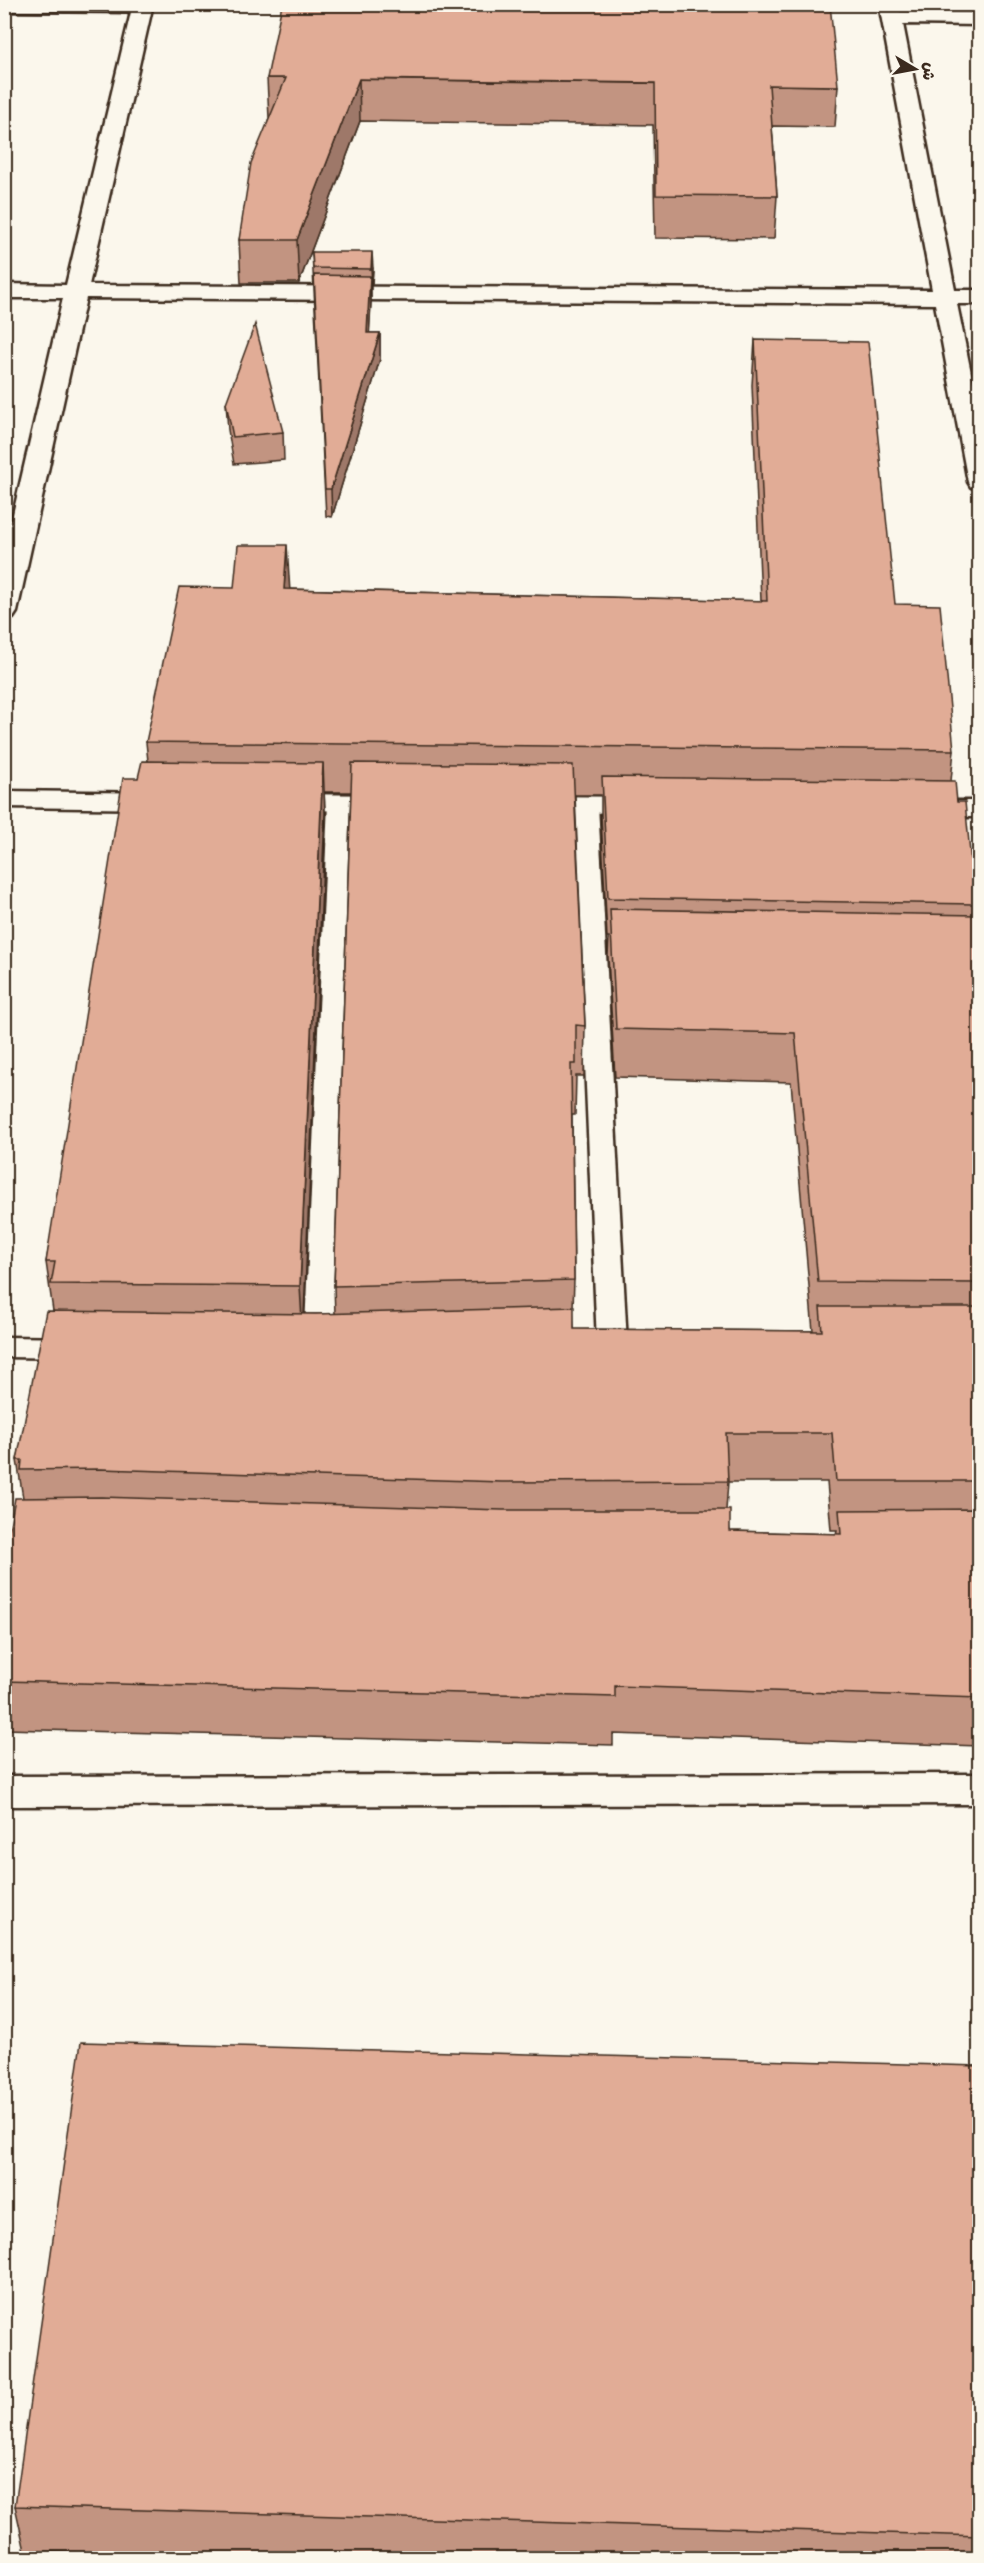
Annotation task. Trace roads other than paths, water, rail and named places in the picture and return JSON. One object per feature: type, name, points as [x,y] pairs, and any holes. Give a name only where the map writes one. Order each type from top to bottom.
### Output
[{"type":"street","points":[[4,5],[143,5],[4,612]]},
{"type":"street","points":[[980,19],[891,11],[943,297],[980,482]]},
{"type":"street","points":[[4,291],[980,297]]},
{"type":"street","points":[[4,800],[196,801]]},
{"type":"street","points":[[256,802],[422,803]]},
{"type":"street","points":[[504,804],[670,806]]},
{"type":"street","points":[[896,808],[980,809]]},
{"type":"street","points":[[4,1791],[980,1789]]},
{"type":"lane","points":[[319,1350],[340,803]]},
{"type":"lane","points":[[586,804],[605,947],[612,1344]]},
{"type":"lane","points":[[4,1347],[109,1348]]}]
